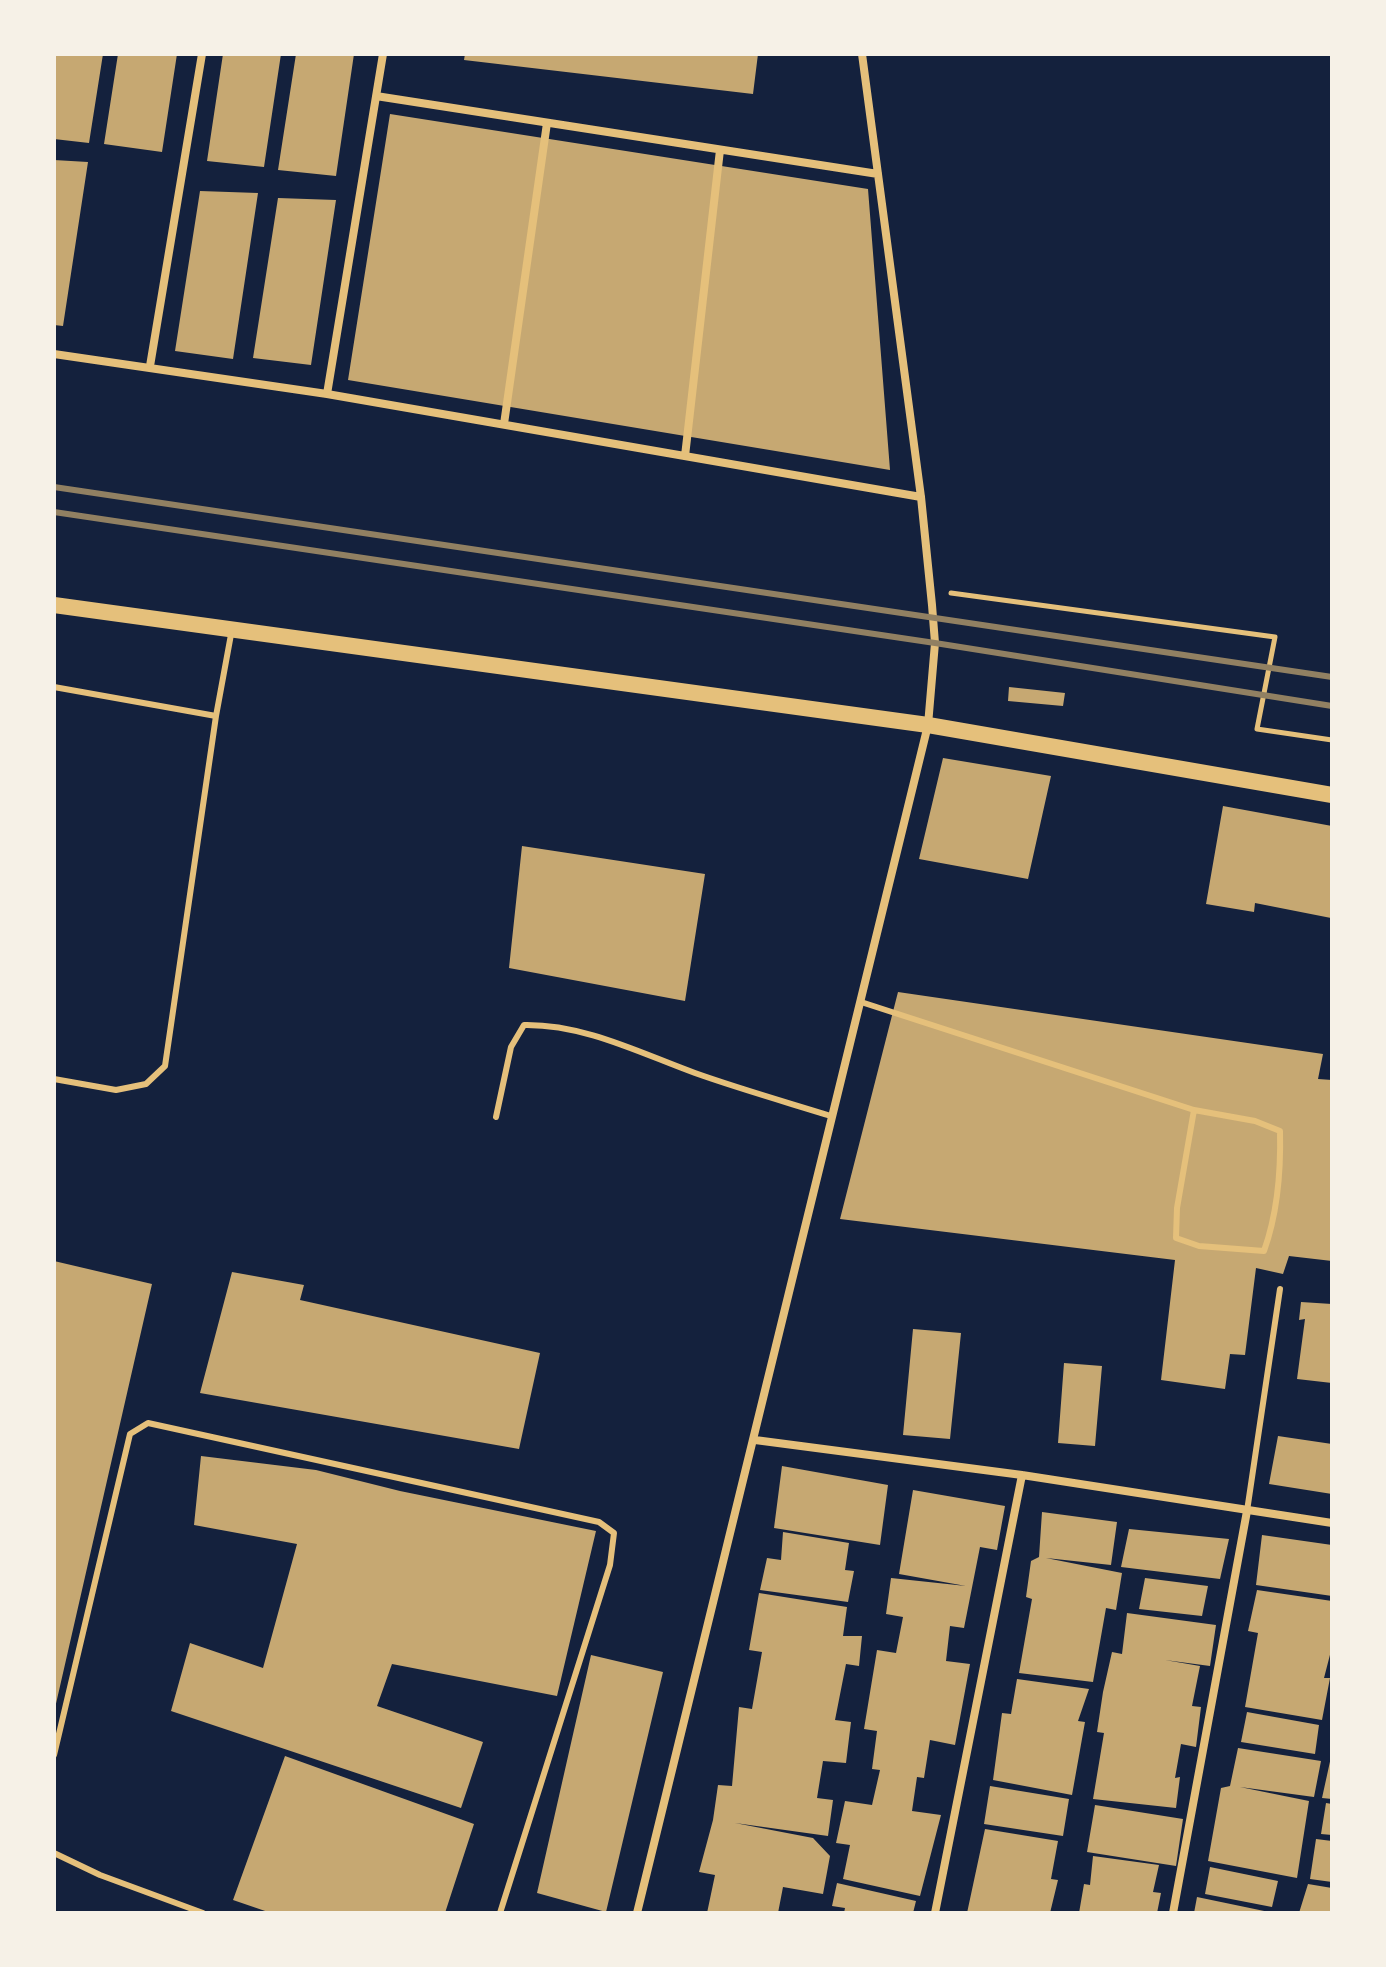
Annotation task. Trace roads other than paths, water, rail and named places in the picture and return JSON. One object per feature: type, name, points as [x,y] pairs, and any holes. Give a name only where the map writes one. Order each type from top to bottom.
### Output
[{"type":"main road","points":[[54,605],[928,725],[1332,795]]},
{"type":"street","points":[[150,366],[202,54]]},
{"type":"street","points":[[327,394],[383,54]]},
{"type":"street","points":[[637,1913],[928,725],[935,643],[931,590],[862,54]]},
{"type":"street","points":[[376,96],[878,174]]},
{"type":"street","points":[[504,424],[547,123]]},
{"type":"street","points":[[685,456],[720,150]]},
{"type":"street","points":[[54,354],[327,394],[921,497]]},
{"type":"street","points":[[755,1440],[1022,1475],[1332,1523]]},
{"type":"street","points":[[935,1913],[1022,1475]]},
{"type":"street","points":[[1173,1913],[1247,1511]]},
{"type":"lane","points":[[54,1079],[116,1090],[146,1084],[165,1066],[216,716],[232,629]]},
{"type":"lane","points":[[54,687],[216,716]]},
{"type":"lane","points":[[861,1002],[1194,1110],[1255,1121],[1280,1131],[1281,1157],[1274,1223],[1264,1251],[1199,1246],[1176,1238],[1177,1208],[1194,1110]]},
{"type":"lane","points":[[496,1117],[511,1047],[524,1025],[552,1024],[633,1048],[695,1073],[831,1116]]},
{"type":"lane","points":[[1247,1511],[1280,1289]]},
{"type":"lane","points":[[54,1755],[130,1434],[148,1423],[599,1522],[614,1533],[610,1565],[500,1913]]},
{"type":"lane","points":[[54,1853],[100,1875],[203,1913]]},
{"type":"railway","points":[[54,487],[1332,677]]},
{"type":"railway","points":[[54,512],[935,643],[1332,706]]}]
